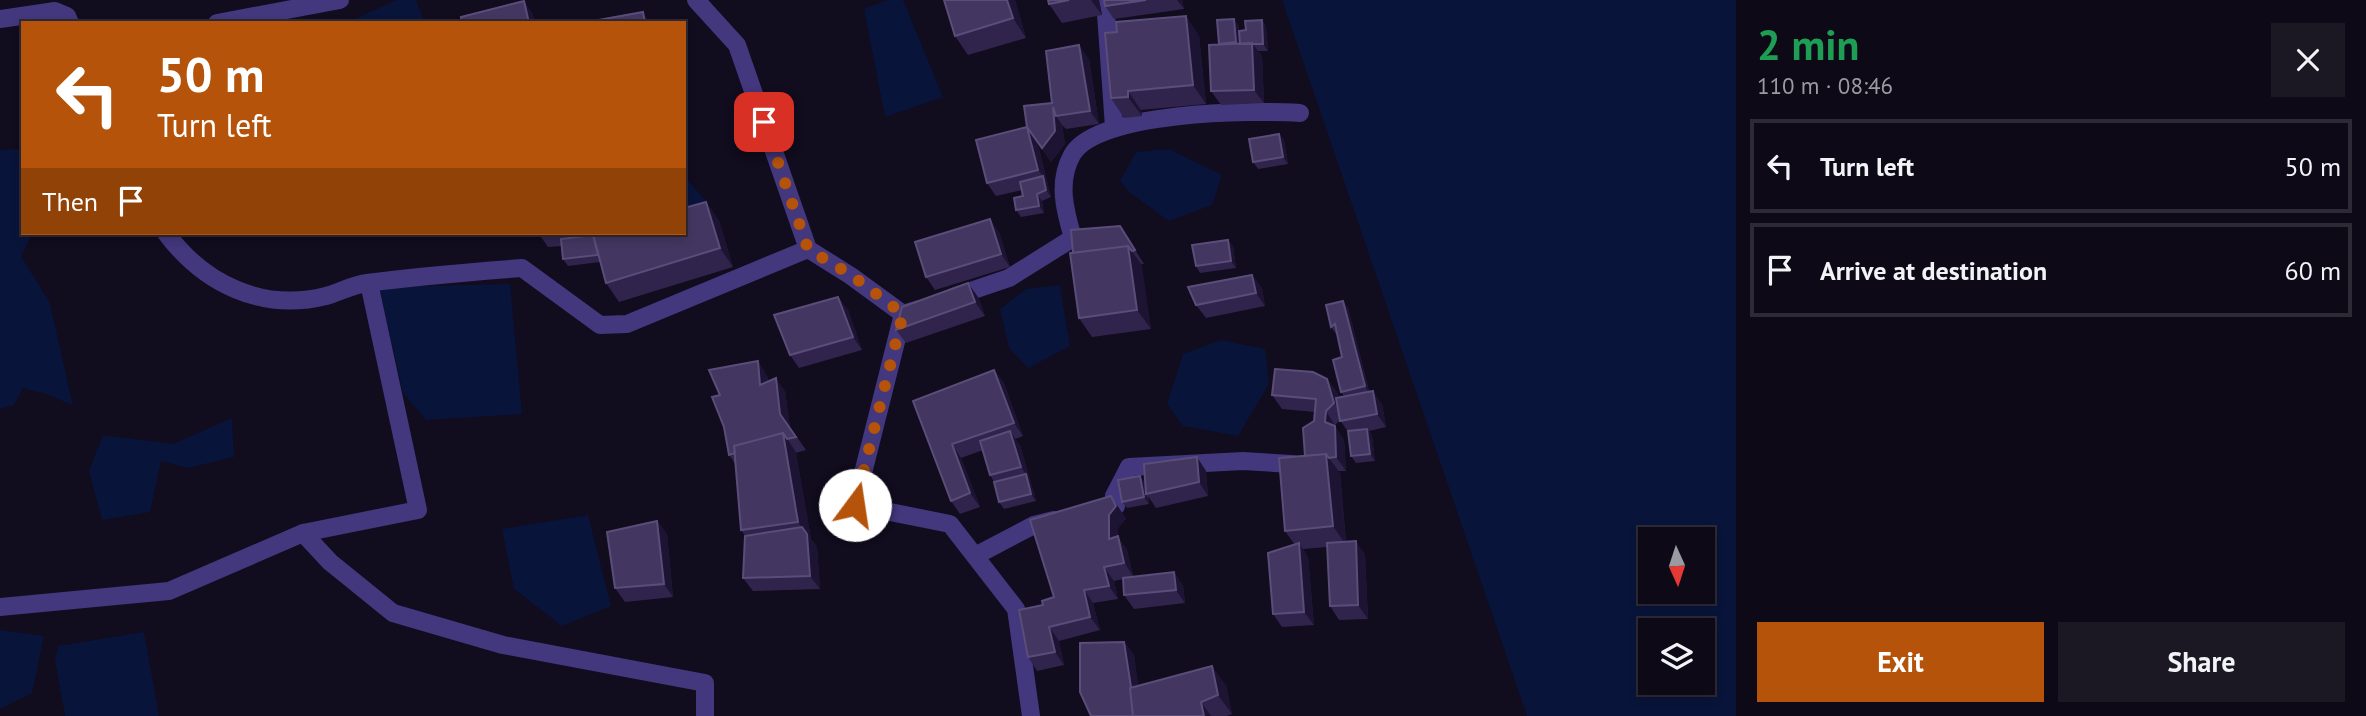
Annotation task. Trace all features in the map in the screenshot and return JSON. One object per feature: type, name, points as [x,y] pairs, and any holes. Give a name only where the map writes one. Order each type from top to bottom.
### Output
[{"type":"street","points":[[228,21],[340,0]]},
{"type":"street","points":[[696,0],[737,46],[808,249],[851,275],[903,314]]},
{"type":"street","points":[[1105,0],[1114,127]]},
{"type":"street","points":[[0,19],[55,11],[67,16],[69,21]]},
{"type":"street","points":[[903,314],[1009,278],[1073,238],[1062,200],[1073,152],[1114,127],[1209,114],[1300,113]]},
{"type":"street","points":[[168,235],[181,253],[229,289],[271,299],[324,296],[369,283],[522,268],[600,325],[627,324],[808,249]]},
{"type":"street","points":[[0,607],[169,591],[303,533],[418,510],[369,283]]},
{"type":"street","points":[[903,314],[855,505],[950,524],[1016,610],[1031,716]]},
{"type":"street","points":[[975,556],[1034,525],[1116,506],[1114,496],[1129,467],[1243,461],[1292,464]]},
{"type":"street","points":[[303,533],[330,562],[393,613],[503,645],[705,683],[705,716]]},
{"type":"water","points":[[397,0],[416,0],[424,21],[350,21]]},
{"type":"water","points":[[887,0],[903,0],[943,97],[885,117],[864,9]]},
{"type":"water","points":[[1282,0],[1736,0],[1736,716],[1527,716]]},
{"type":"water","points":[[21,149],[21,235],[32,235],[21,256],[50,303],[73,406],[50,395],[23,388],[14,405],[0,409],[0,150]]},
{"type":"water","points":[[1169,149],[1222,175],[1212,205],[1169,221],[1129,192],[1120,181],[1136,152]]},
{"type":"water","points":[[686,177],[708,204],[709,209],[686,215]]},
{"type":"water","points":[[510,284],[522,414],[426,420],[403,393],[379,287]]},
{"type":"water","points":[[1060,285],[1070,346],[1028,368],[1009,348],[1000,309],[1026,289]]},
{"type":"water","points":[[1221,340],[1265,349],[1269,384],[1238,436],[1183,426],[1167,404],[1183,354]]},
{"type":"water","points":[[232,418],[234,457],[188,468],[161,461],[150,512],[102,520],[89,471],[103,435],[173,444]]},
{"type":"water","points":[[588,515],[611,606],[562,626],[514,589],[502,529]]},
{"type":"water","points":[[0,630],[44,636],[32,693],[0,709]]},
{"type":"water","points":[[144,632],[159,716],[65,716],[55,660],[58,646]]},
{"type":"building","points":[[944,0],[1007,0],[1013,18],[955,36]]},
{"type":"building","points":[[1048,0],[1069,0],[1049,4]]},
{"type":"building","points":[[1104,0],[1146,0],[1105,6]]},
{"type":"building","points":[[524,1],[529,21],[462,21],[461,17]]},
{"type":"building","points":[[643,12],[645,21],[593,21]]},
{"type":"building","points":[[1186,16],[1193,85],[1128,91],[1128,97],[1111,98],[1105,33],[1117,32],[1116,22]]},
{"type":"building","points":[[1234,19],[1236,42],[1219,44],[1217,20]]},
{"type":"building","points":[[1262,20],[1263,44],[1240,44],[1239,31],[1246,30],[1245,21]]},
{"type":"building","points":[[1252,43],[1254,90],[1211,91],[1209,45]]},
{"type":"building","points":[[1079,45],[1090,111],[1056,116],[1053,107],[1055,131],[1042,148],[1027,127],[1024,106],[1052,103],[1046,51]]},
{"type":"building","points":[[1027,127],[1038,170],[987,183],[976,140]]},
{"type":"building","points":[[1279,134],[1283,157],[1253,162],[1249,139]]},
{"type":"building","points":[[1043,176],[1046,190],[1037,194],[1039,206],[1016,210],[1014,198],[1023,196],[1020,182]]},
{"type":"building","points":[[706,202],[720,248],[606,283],[593,235],[686,235],[686,207]]},
{"type":"building","points":[[990,219],[1001,254],[926,277],[915,242]]},
{"type":"building","points":[[1120,226],[1135,250],[1132,251],[1128,246],[1073,253],[1071,230]]},
{"type":"building","points":[[593,235],[598,255],[563,259],[561,239]]},
{"type":"building","points":[[1228,240],[1231,261],[1196,266],[1192,245]]},
{"type":"building","points":[[1128,246],[1137,310],[1079,318],[1070,253]]},
{"type":"building","points":[[1252,275],[1256,293],[1196,305],[1188,287]]},
{"type":"building","points":[[968,283],[975,302],[896,330],[902,307]]},
{"type":"building","points":[[838,297],[853,337],[790,355],[774,315]]},
{"type":"building","points":[[1343,301],[1365,386],[1341,392],[1333,360],[1342,357],[1335,324],[1331,327],[1326,305]]},
{"type":"building","points":[[758,361],[760,385],[776,378],[780,414],[796,437],[787,439],[783,433],[734,446],[735,453],[729,455],[724,427],[712,397],[720,395],[709,370]]},
{"type":"building","points":[[1275,369],[1313,372],[1327,379],[1334,403],[1326,411],[1325,422],[1335,426],[1336,457],[1329,458],[1326,454],[1305,456],[1303,428],[1314,421],[1316,399],[1272,395]]},
{"type":"building","points":[[994,370],[1014,423],[952,444],[970,493],[951,501],[913,401]]},
{"type":"building","points":[[1373,391],[1377,414],[1340,421],[1336,398]]},
{"type":"building","points":[[1367,429],[1370,454],[1351,456],[1348,431]]},
{"type":"building","points":[[1010,431],[1021,467],[990,475],[980,441]]},
{"type":"building","points":[[783,433],[798,522],[741,530],[734,446]]},
{"type":"building","points":[[1326,454],[1333,526],[1285,531],[1279,458]]},
{"type":"building","points":[[1197,457],[1199,482],[1146,494],[1144,464]]},
{"type":"building","points":[[1026,474],[1031,494],[999,502],[994,482]]},
{"type":"building","points":[[1140,476],[1144,497],[1122,502],[1118,480]]},
{"type":"building","points":[[1111,496],[1116,506],[1109,515],[1109,539],[1118,536],[1124,563],[1104,567],[1109,586],[1084,590],[1090,617],[1049,627],[1055,652],[1028,657],[1019,610],[1043,605],[1042,601],[1054,597],[1030,520]]},
{"type":"building","points":[[657,521],[664,584],[615,588],[607,532]]},
{"type":"building","points":[[802,527],[807,534],[810,576],[743,578],[745,536]]},
{"type":"building","points":[[1356,541],[1358,605],[1330,606],[1327,543]]},
{"type":"building","points":[[1299,543],[1304,612],[1273,614],[1268,553]]},
{"type":"building","points":[[1174,572],[1176,590],[1124,595],[1123,578]]},
{"type":"building","points":[[1124,642],[1133,716],[1091,716],[1080,692],[1080,643]]},
{"type":"building","points":[[1212,666],[1218,695],[1201,702],[1204,716],[1133,716],[1130,688]]},
{"type":"route","points":[[764,122],[808,249],[851,275],[903,314],[855,505]]}]
